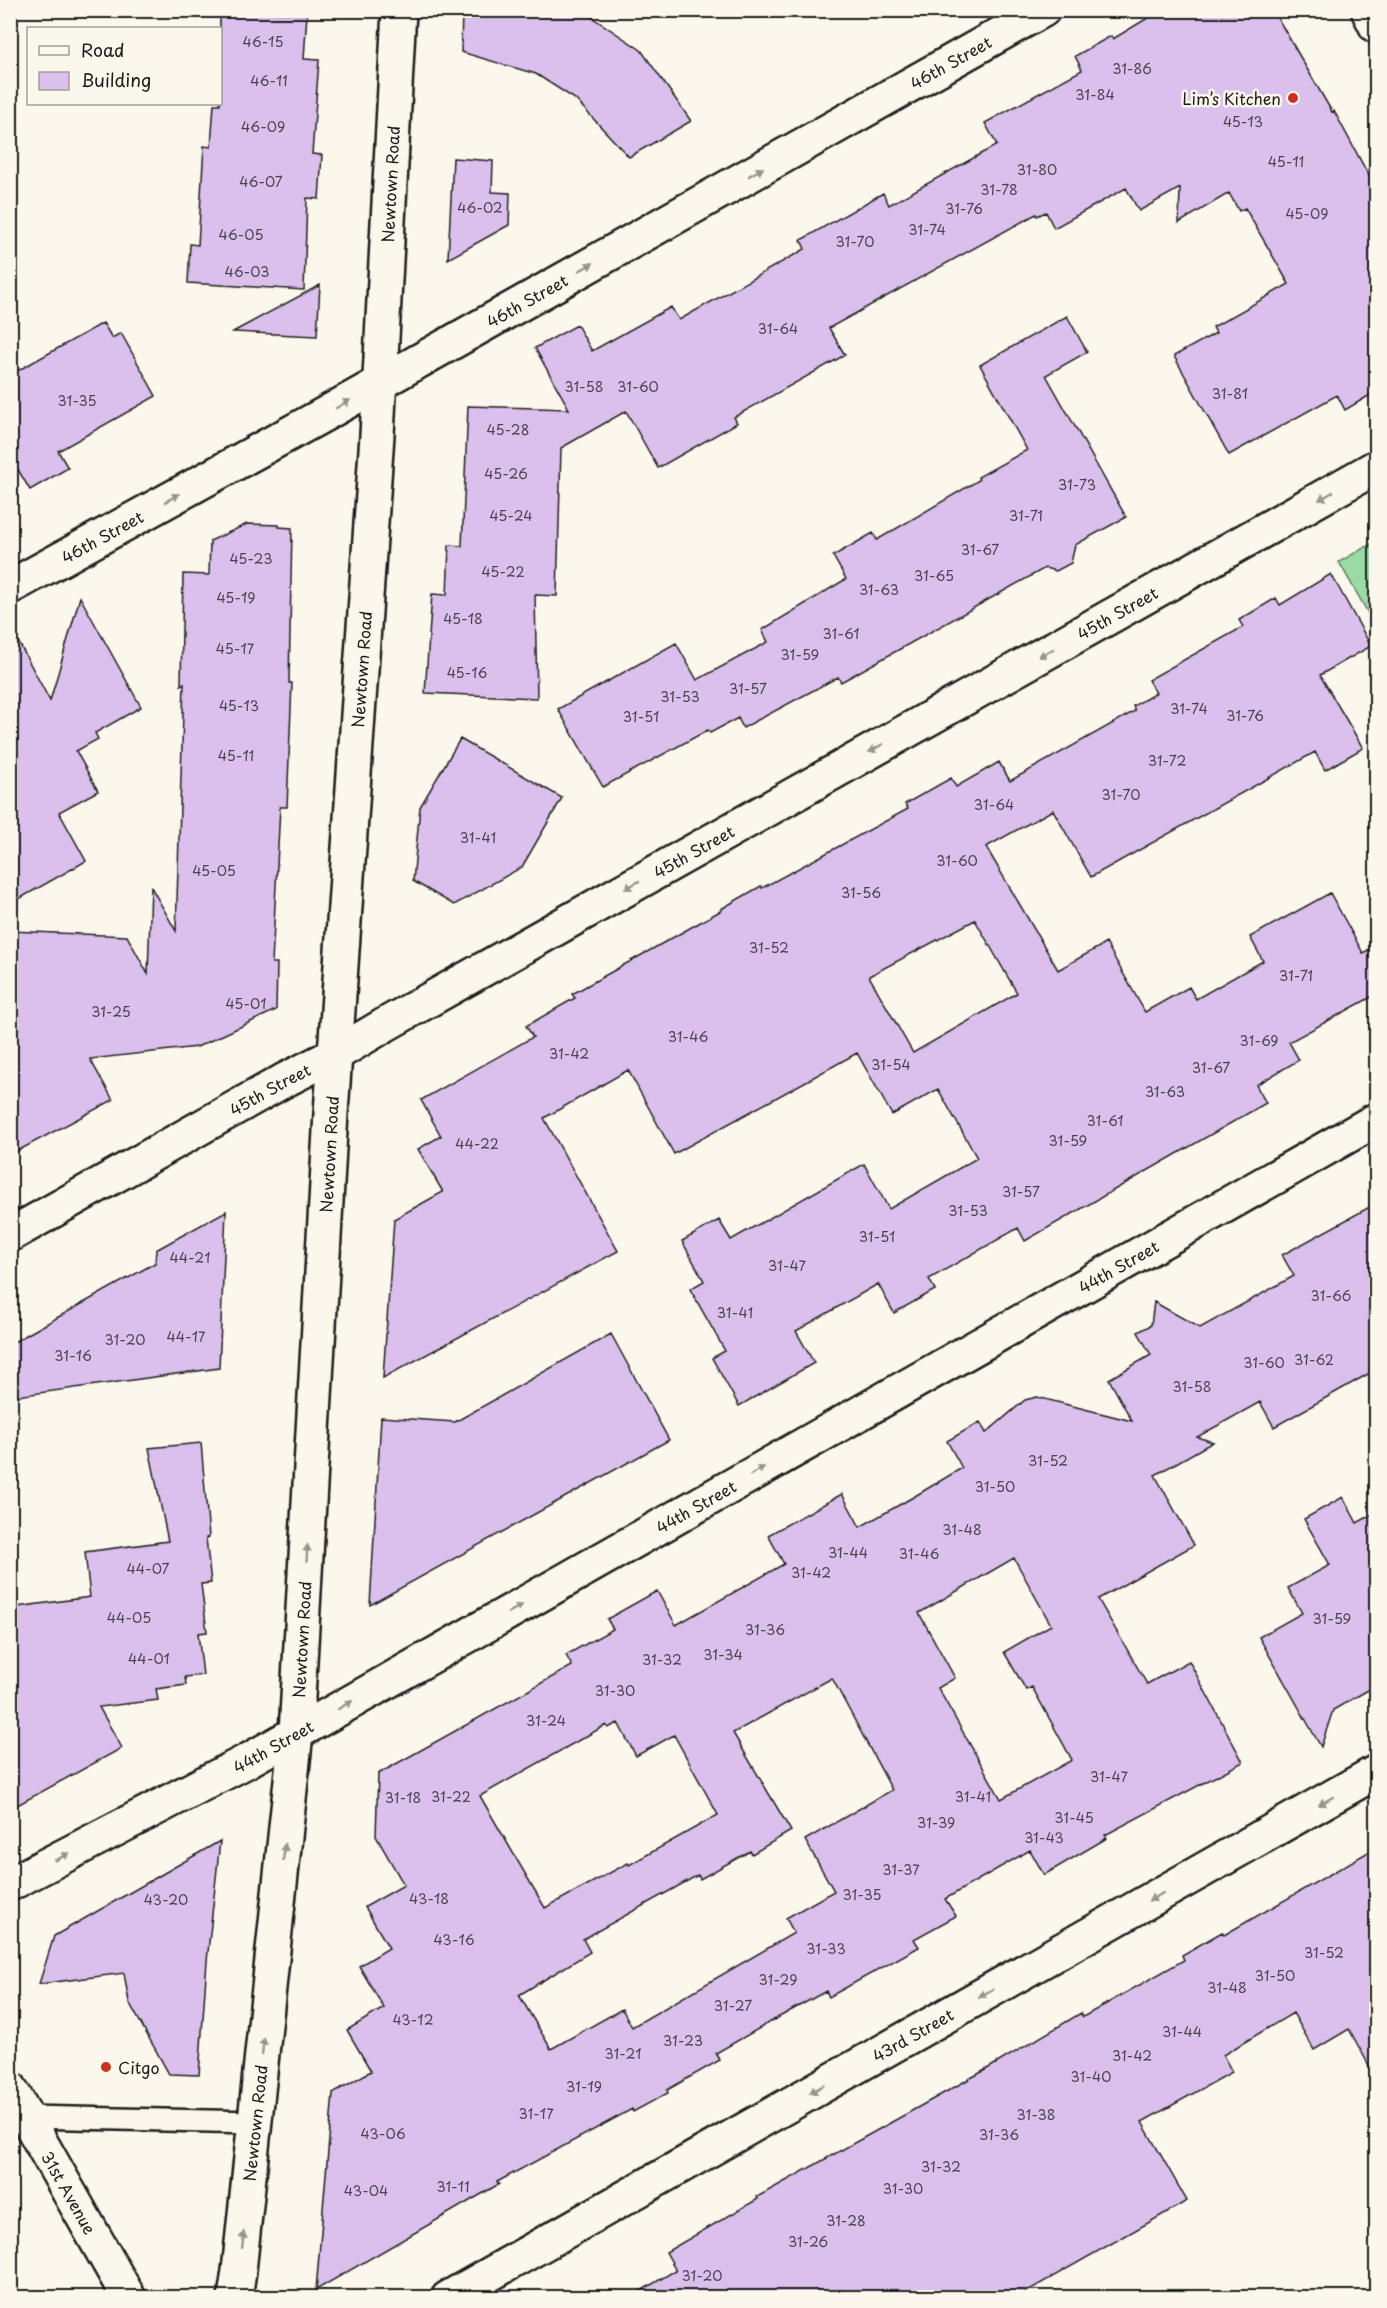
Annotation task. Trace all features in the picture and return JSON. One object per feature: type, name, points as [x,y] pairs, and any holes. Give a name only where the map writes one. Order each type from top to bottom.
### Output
[{"type":"street","name":"Newtown Road","points":[[235,2298],[296,1733],[331,1113],[380,382],[399,10]]},
{"type":"street","name":"46th Street","points":[[10,587],[1043,10]]},
{"type":"street","points":[[1368,10],[1377,26]]},
{"type":"street","name":"45th Street","points":[[10,1235],[283,1081],[336,1054],[1377,467]]},
{"type":"street","name":"44th Street","points":[[10,1884],[247,1761],[1377,1120]]},
{"type":"street","name":"43rd Street","points":[[448,2298],[1377,1772]]},
{"type":"street","name":"31st Avenue","points":[[10,2088],[129,2298]]},
{"type":"lane","points":[[27,2117],[255,2122]]},
{"type":"green space","points":[[1376,541],[1376,627],[1339,562]]},
{"type":"building","points":[[220,10],[307,14],[304,59],[319,60],[312,154],[322,155],[319,199],[307,198],[304,290],[188,283],[190,244],[198,245],[204,146],[211,147],[214,105],[222,105],[222,27],[220,27]]},
{"type":"building","points":[[462,10],[581,10],[641,50],[691,121],[629,157],[575,99],[536,74],[461,52]]},
{"type":"building","points":[[1161,10],[1273,10],[1332,112],[1334,111],[1377,191],[1377,391],[1345,410],[1337,395],[1229,455],[1174,356],[1216,333],[1213,327],[1289,284],[1245,208],[1239,211],[1229,193],[1179,223],[1180,188],[1139,211],[1126,188],[1054,228],[1046,212],[1037,216],[1036,214],[829,328],[845,355],[734,417],[737,423],[658,468],[626,411],[561,448],[557,596],[535,595],[537,698],[425,693],[432,594],[447,595],[449,545],[462,546],[468,406],[569,409],[535,348],[577,325],[592,351],[671,307],[679,320],[805,249],[801,240],[883,193],[889,205],[997,145],[985,123],[1082,70],[1075,56],[1111,36],[1113,39]]},
{"type":"building","points":[[453,158],[493,161],[492,192],[510,193],[509,225],[448,259]]},
{"type":"building","points":[[320,285],[317,336],[233,332]]},
{"type":"building","points":[[1067,316],[1087,352],[1046,375],[1126,517],[1075,545],[1071,563],[1056,571],[1045,568],[841,682],[838,677],[743,728],[738,718],[710,733],[708,730],[603,787],[558,709],[676,643],[697,680],[768,642],[762,630],[846,579],[833,556],[873,533],[877,540],[979,480],[978,477],[1027,450],[980,365]]},
{"type":"building","points":[[103,323],[112,338],[121,333],[156,396],[58,451],[68,468],[30,490],[10,456],[10,375]]},
{"type":"building","points":[[247,524],[279,525],[279,527],[292,528],[289,683],[292,683],[287,807],[280,807],[272,963],[277,963],[276,1010],[197,1047],[90,1059],[113,1100],[10,1155],[10,931],[127,936],[148,974],[151,887],[176,931],[184,683],[181,685],[183,574],[209,575],[210,541]]},
{"type":"building","points":[[1331,574],[1371,646],[1320,675],[1363,748],[1325,770],[1315,752],[1091,877],[1053,810],[986,847],[1058,970],[1106,943],[1145,1012],[1189,987],[1196,999],[1263,961],[1250,937],[1330,893],[1363,953],[1377,945],[1377,994],[1289,1042],[1299,1060],[1256,1085],[1266,1103],[1025,1241],[1018,1228],[929,1279],[935,1290],[894,1313],[878,1284],[796,1331],[814,1363],[739,1406],[712,1358],[725,1351],[690,1289],[704,1281],[682,1241],[719,1220],[731,1240],[864,1164],[889,1209],[977,1158],[938,1089],[892,1115],[857,1053],[674,1154],[628,1070],[544,1118],[618,1251],[383,1378],[394,1219],[443,1192],[418,1149],[441,1136],[421,1100],[533,1037],[526,1026],[575,998],[572,994],[761,886],[762,888],[908,809],[905,804],[951,778],[956,787],[999,762],[1010,781],[1135,711],[1133,706],[1156,693],[1148,680],[1243,627],[1239,620],[1276,598],[1280,605]],"holes":[[[975,920],[1017,993],[913,1053],[869,976]]]},
{"type":"building","points":[[80,597],[141,707],[95,733],[98,739],[76,751],[98,791],[59,812],[86,861],[10,904],[10,626],[50,701]]},
{"type":"building","points":[[460,739],[562,798],[522,867],[454,905],[413,881],[420,807]]},
{"type":"building","points":[[1377,1203],[1377,1369],[1274,1427],[1260,1402],[1197,1437],[1213,1442],[1155,1475],[1194,1545],[1098,1599],[1147,1684],[1189,1661],[1243,1762],[1105,1835],[1107,1838],[1044,1875],[1030,1850],[945,1899],[956,1916],[914,1939],[919,1947],[829,1997],[826,1991],[772,2021],[716,2053],[720,2060],[667,2090],[668,2093],[633,2112],[632,2109],[497,2182],[499,2184],[316,2290],[333,2093],[371,2071],[347,2030],[384,2008],[359,1966],[389,1948],[365,1907],[404,1885],[376,1836],[378,1774],[572,1666],[566,1655],[613,1629],[607,1619],[657,1591],[676,1625],[784,1564],[768,1535],[842,1494],[860,1527],[915,1496],[962,1468],[947,1441],[980,1422],[986,1433],[1025,1400],[1037,1397],[1132,1421],[1109,1379],[1151,1355],[1138,1332],[1151,1325],[1154,1302],[1200,1328],[1294,1276],[1282,1255]],"holes":[[[1014,1558],[1051,1625],[1004,1652],[1026,1690],[1032,1687],[1072,1760],[1001,1799],[938,1688],[955,1678],[919,1613]],[[832,1678],[892,1790],[805,1840],[834,1891],[786,1918],[794,1933],[632,2027],[622,2009],[551,2049],[519,1995],[590,1952],[583,1939],[698,1875],[700,1879],[750,1851],[752,1854],[791,1831],[733,1733]],[[618,1723],[636,1756],[674,1735],[718,1815],[629,1865],[628,1863],[545,1908],[480,1796],[606,1725],[608,1728]]]},
{"type":"building","points":[[226,1211],[219,1368],[10,1397],[10,1344],[155,1263],[156,1250]]},
{"type":"building","points":[[611,1334],[669,1440],[370,1605],[381,1417],[455,1422]]},
{"type":"building","points":[[201,1443],[211,1583],[201,1584],[207,1632],[198,1633],[203,1675],[185,1677],[186,1685],[156,1689],[158,1700],[99,1707],[122,1748],[10,1809],[10,1608],[90,1597],[85,1552],[168,1541],[149,1448]]},
{"type":"building","points":[[1343,1497],[1357,1523],[1377,1512],[1377,1685],[1333,1710],[1321,1747],[1259,1637],[1302,1613],[1288,1588],[1330,1565],[1304,1519]]},
{"type":"building","points":[[220,1841],[207,1961],[199,2075],[169,2074],[129,2002],[124,1973],[39,1984],[54,1936]]},
{"type":"building","points":[[1377,1847],[1377,2080],[1349,2029],[1314,2050],[1293,2013],[1223,2055],[1232,2072],[1142,2122],[1187,2201],[1015,2298],[629,2298],[676,2270],[666,2252],[758,2199],[757,2197],[987,2069],[1081,2013],[1083,2017],[1184,1960],[1182,1955],[1222,1932],[1224,1935]]},
{"type":"place","name":"Lim’s Kitchen","points":[[1293,98]]},
{"type":"place","name":"Citgo","points":[[106,2067]]}]
